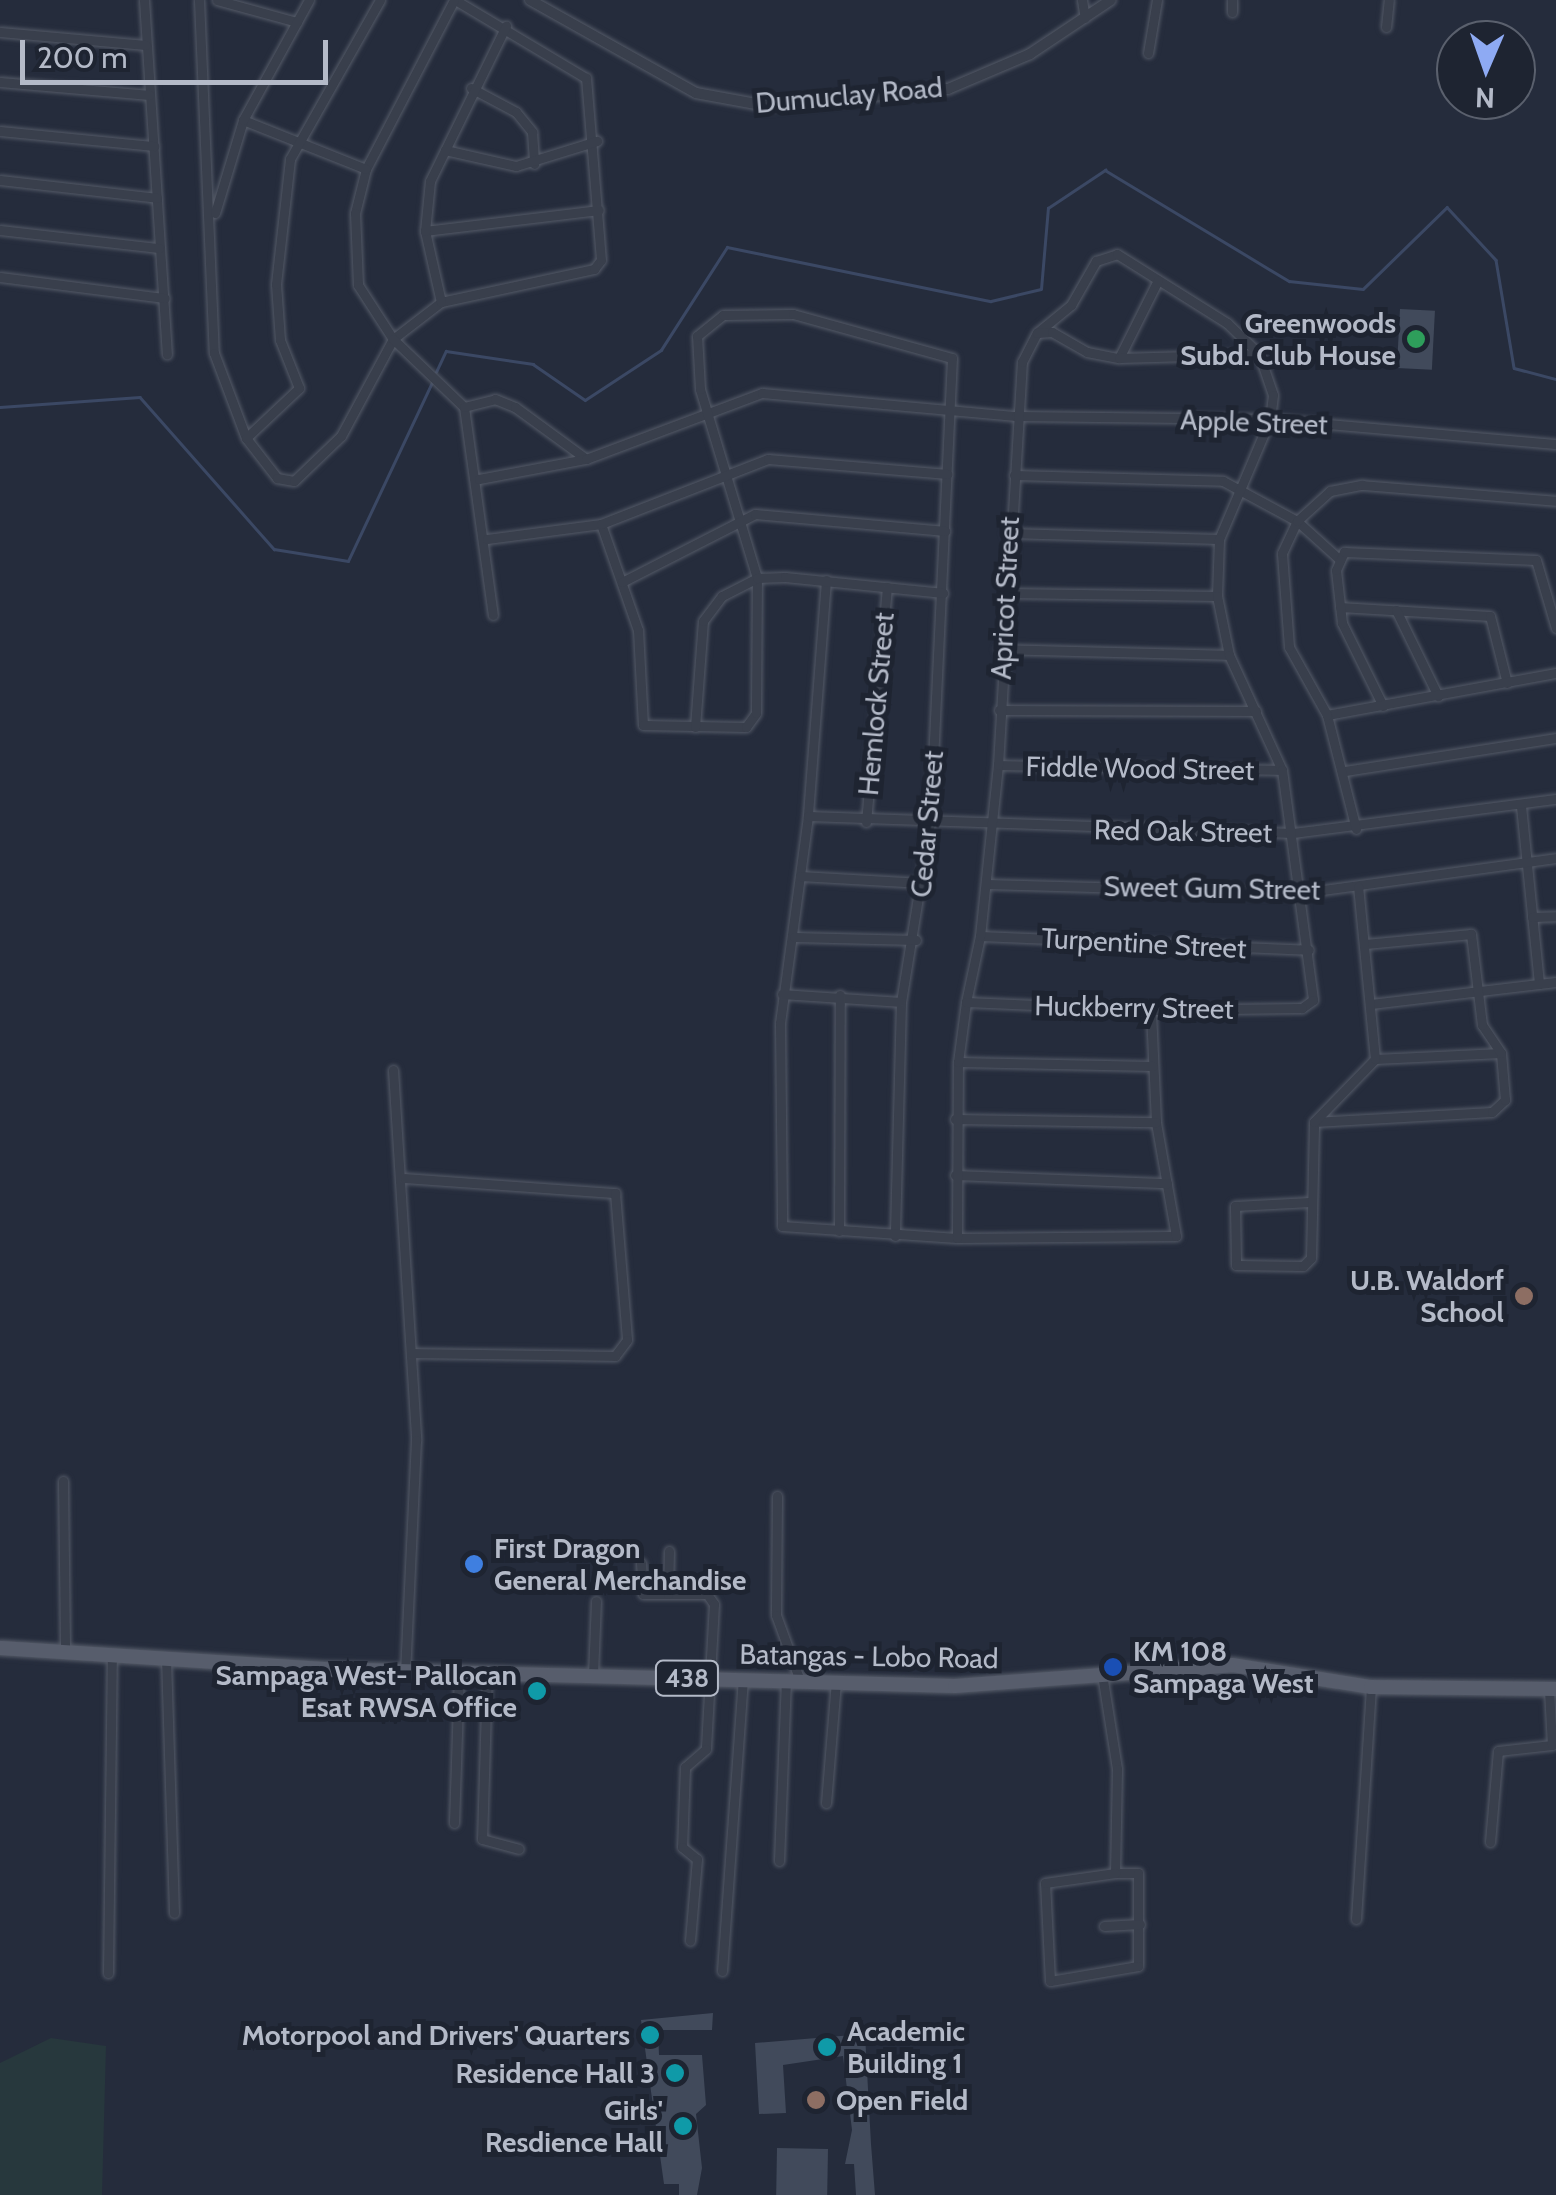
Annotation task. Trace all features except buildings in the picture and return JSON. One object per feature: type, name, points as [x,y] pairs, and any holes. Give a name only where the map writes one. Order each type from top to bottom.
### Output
[{"type":"main road","name":"Batangas - Lobo Road","points":[[0,1648],[406,1671],[955,1686],[1232,1665],[1371,1687],[1552,1689]]},
{"type":"street","points":[[144,0],[167,354]]},
{"type":"street","points":[[198,0],[213,220],[214,353],[246,438],[277,478],[294,481],[341,436],[393,339],[441,302],[594,269],[599,210],[597,141],[586,78],[506,26],[456,2],[366,169],[355,214],[358,286],[393,339],[442,391],[464,407],[479,479],[493,615]]},
{"type":"street","points":[[216,0],[297,22]]},
{"type":"street","points":[[213,220],[243,120],[309,0]]},
{"type":"street","points":[[246,438],[299,388],[280,340],[276,284],[277,230],[298,140],[380,0]]},
{"type":"street","name":"Dumuclay Road","points":[[530,0],[696,93],[767,106],[948,89],[1086,18],[1111,0]]},
{"type":"street","points":[[1082,0],[1086,18]]},
{"type":"street","points":[[1148,53],[1156,0]]},
{"type":"street","points":[[1232,0],[1232,12]]},
{"type":"street","points":[[1386,27],[1388,0]]},
{"type":"street","points":[[441,302],[425,231],[430,181],[471,88],[506,26]]},
{"type":"street","points":[[0,32],[145,44]]},
{"type":"street","points":[[0,82],[150,95]]},
{"type":"street","points":[[471,88],[516,112],[532,132],[534,164]]},
{"type":"street","points":[[243,120],[366,169]]},
{"type":"street","points":[[0,130],[154,146]]},
{"type":"street","points":[[446,150],[534,164],[597,141]]},
{"type":"street","points":[[0,180],[157,198]]},
{"type":"street","points":[[425,231],[599,210]]},
{"type":"street","points":[[0,230],[160,248]]},
{"type":"street","points":[[1037,333],[1072,305],[1107,254],[1158,280],[1260,354],[1270,376],[1270,418],[1236,488],[1219,539],[1217,596],[1229,656],[1282,770],[1309,950]]},
{"type":"street","points":[[0,277],[165,298]]},
{"type":"street","points":[[1119,358],[1158,280]]},
{"type":"street","name":"Cedar Street","points":[[707,413],[697,336],[723,315],[753,311],[794,314],[952,358],[930,823],[916,940],[901,1002],[895,1236]]},
{"type":"street","points":[[1037,333],[1119,358],[1260,354]]},
{"type":"street","name":"Apricot Street","points":[[957,1238],[958,1062],[980,936],[998,766],[1000,649],[1016,416],[1022,362],[1037,333]]},
{"type":"street","name":"Apple Street","points":[[479,479],[586,459],[762,393],[1016,416],[1270,418],[1556,444]]},
{"type":"street","points":[[464,407],[495,398],[515,407],[586,459]]},
{"type":"street","points":[[601,524],[638,630],[643,725],[746,727],[756,714],[757,578],[707,413]]},
{"type":"street","points":[[487,539],[601,524],[724,471],[768,459],[947,474]]},
{"type":"street","points":[[1014,475],[1223,481],[1297,520],[1338,559],[1340,608],[1383,706]]},
{"type":"street","points":[[1356,829],[1345,771],[1327,715],[1289,647],[1282,553],[1297,520],[1330,491],[1362,485],[1556,501]]},
{"type":"street","points":[[622,582],[755,514],[944,531]]},
{"type":"street","points":[[1008,533],[1219,539]]},
{"type":"street","points":[[1338,559],[1356,547],[1536,560],[1556,628]]},
{"type":"street","points":[[696,728],[703,621],[711,604],[757,578],[826,580],[943,594]]},
{"type":"street","points":[[826,580],[808,816],[794,937],[782,994],[782,1226],[895,1236],[1167,1241],[1178,1227],[1156,1122],[1151,1010]]},
{"type":"street","name":"Hemlock Street","points":[[866,822],[887,586]]},
{"type":"street","points":[[1006,593],[1217,596]]},
{"type":"street","points":[[1340,608],[1493,618],[1508,683]]},
{"type":"street","points":[[1396,610],[1438,696]]},
{"type":"street","points":[[1000,649],[1229,656]]},
{"type":"street","points":[[1327,715],[1556,674]]},
{"type":"street","points":[[999,710],[1256,711]]},
{"type":"street","points":[[1345,771],[1556,738]]},
{"type":"street","name":"Fiddle Wood Street","points":[[998,766],[1282,770]]},
{"type":"street","name":"Red Oak Street","points":[[808,816],[990,827],[1293,833],[1356,829],[1556,799]]},
{"type":"street","points":[[1521,806],[1539,984]]},
{"type":"street","name":"Sweet Gum Street","points":[[986,884],[1301,893],[1556,858]]},
{"type":"street","points":[[800,876],[922,883]]},
{"type":"street","points":[[1358,887],[1375,1059]]},
{"type":"street","points":[[1532,917],[1556,916]]},
{"type":"street","points":[[1314,1122],[1492,1112],[1505,1100],[1501,1052],[1482,1025],[1471,934],[1365,944]]},
{"type":"street","name":"Turpentine Street","points":[[980,936],[1309,950]]},
{"type":"street","points":[[794,937],[916,940]]},
{"type":"street","name":"Huckberry Street","points":[[966,1002],[1151,1010],[1302,1008],[1313,1000],[1309,950]]},
{"type":"street","points":[[1371,1004],[1556,982]]},
{"type":"street","points":[[782,994],[840,994],[901,1002]]},
{"type":"street","points":[[839,1231],[840,994]]},
{"type":"street","points":[[1310,1202],[1236,1206],[1236,1265],[1308,1264],[1314,1122],[1375,1059],[1501,1052]]},
{"type":"street","points":[[958,1062],[1153,1066]]},
{"type":"street","points":[[393,1070],[405,1178],[412,1353],[406,1671]]},
{"type":"street","points":[[956,1119],[1156,1122]]},
{"type":"street","points":[[956,1175],[1167,1183]]},
{"type":"street","points":[[405,1178],[615,1192],[626,1340],[615,1356],[412,1353]]},
{"type":"street","points":[[63,1481],[65,1653]]},
{"type":"street","points":[[778,1496],[776,1615],[793,1681],[779,1861]]},
{"type":"street","points":[[668,1551],[668,1594]]},
{"type":"street","points":[[641,1563],[643,1594],[713,1596],[706,1750],[686,1767],[682,1848],[697,1859],[690,1941]]},
{"type":"street","points":[[593,1675],[596,1601]]},
{"type":"street","points":[[108,1972],[112,1655]]},
{"type":"street","points":[[166,1658],[174,1914]]},
{"type":"street","points":[[454,1824],[460,1673]]},
{"type":"street","points":[[487,1673],[482,1839],[520,1849]]},
{"type":"street","points":[[1102,1674],[1116,1769],[1115,1872]]},
{"type":"street","points":[[722,1971],[743,1679]]},
{"type":"street","points":[[826,1803],[836,1682]]},
{"type":"street","points":[[1356,1919],[1371,1687]]},
{"type":"street","points":[[1490,1842],[1498,1751],[1552,1745],[1552,1689]]},
{"type":"street","points":[[1115,1872],[1138,1874],[1140,1924],[1134,1970],[1050,1981],[1044,1883],[1115,1872]]},
{"type":"street","points":[[1104,1926],[1140,1924]]},
{"type":"shaded area","points":[[51,2038],[106,2046],[102,2195],[0,2195],[0,2063]]},
{"type":"waterway","points":[[436,372],[446,351],[533,364],[585,400],[661,350],[727,247],[991,301],[1041,289],[1048,208],[1105,170],[1289,281],[1363,289],[1447,207],[1496,260],[1514,368],[1556,379]]},
{"type":"waterway","points":[[0,407],[140,397],[274,549],[348,561],[433,380]]},
{"type":"place","name":"Greenwoods Subd. Club House","points":[[1416,339]]},
{"type":"place","name":"U.B. Waldorf School","points":[[1524,1296]]},
{"type":"place","name":"First Dragon General Merchandise","points":[[474,1564]]},
{"type":"place","name":"KM 108 Sampaga West","points":[[1113,1667]]},
{"type":"place","name":"Sampaga West- Pallocan Esat RWSA Office","points":[[537,1691]]},
{"type":"place","name":"Motorpool and Drivers' Quarters","points":[[650,2035]]},
{"type":"place","name":"Academic Building 1","points":[[827,2047]]},
{"type":"place","name":"Residence Hall 3","points":[[675,2073]]},
{"type":"place","name":"Open Field","points":[[816,2100]]},
{"type":"place","name":"Girls' Resdience Hall","points":[[683,2126]]}]
